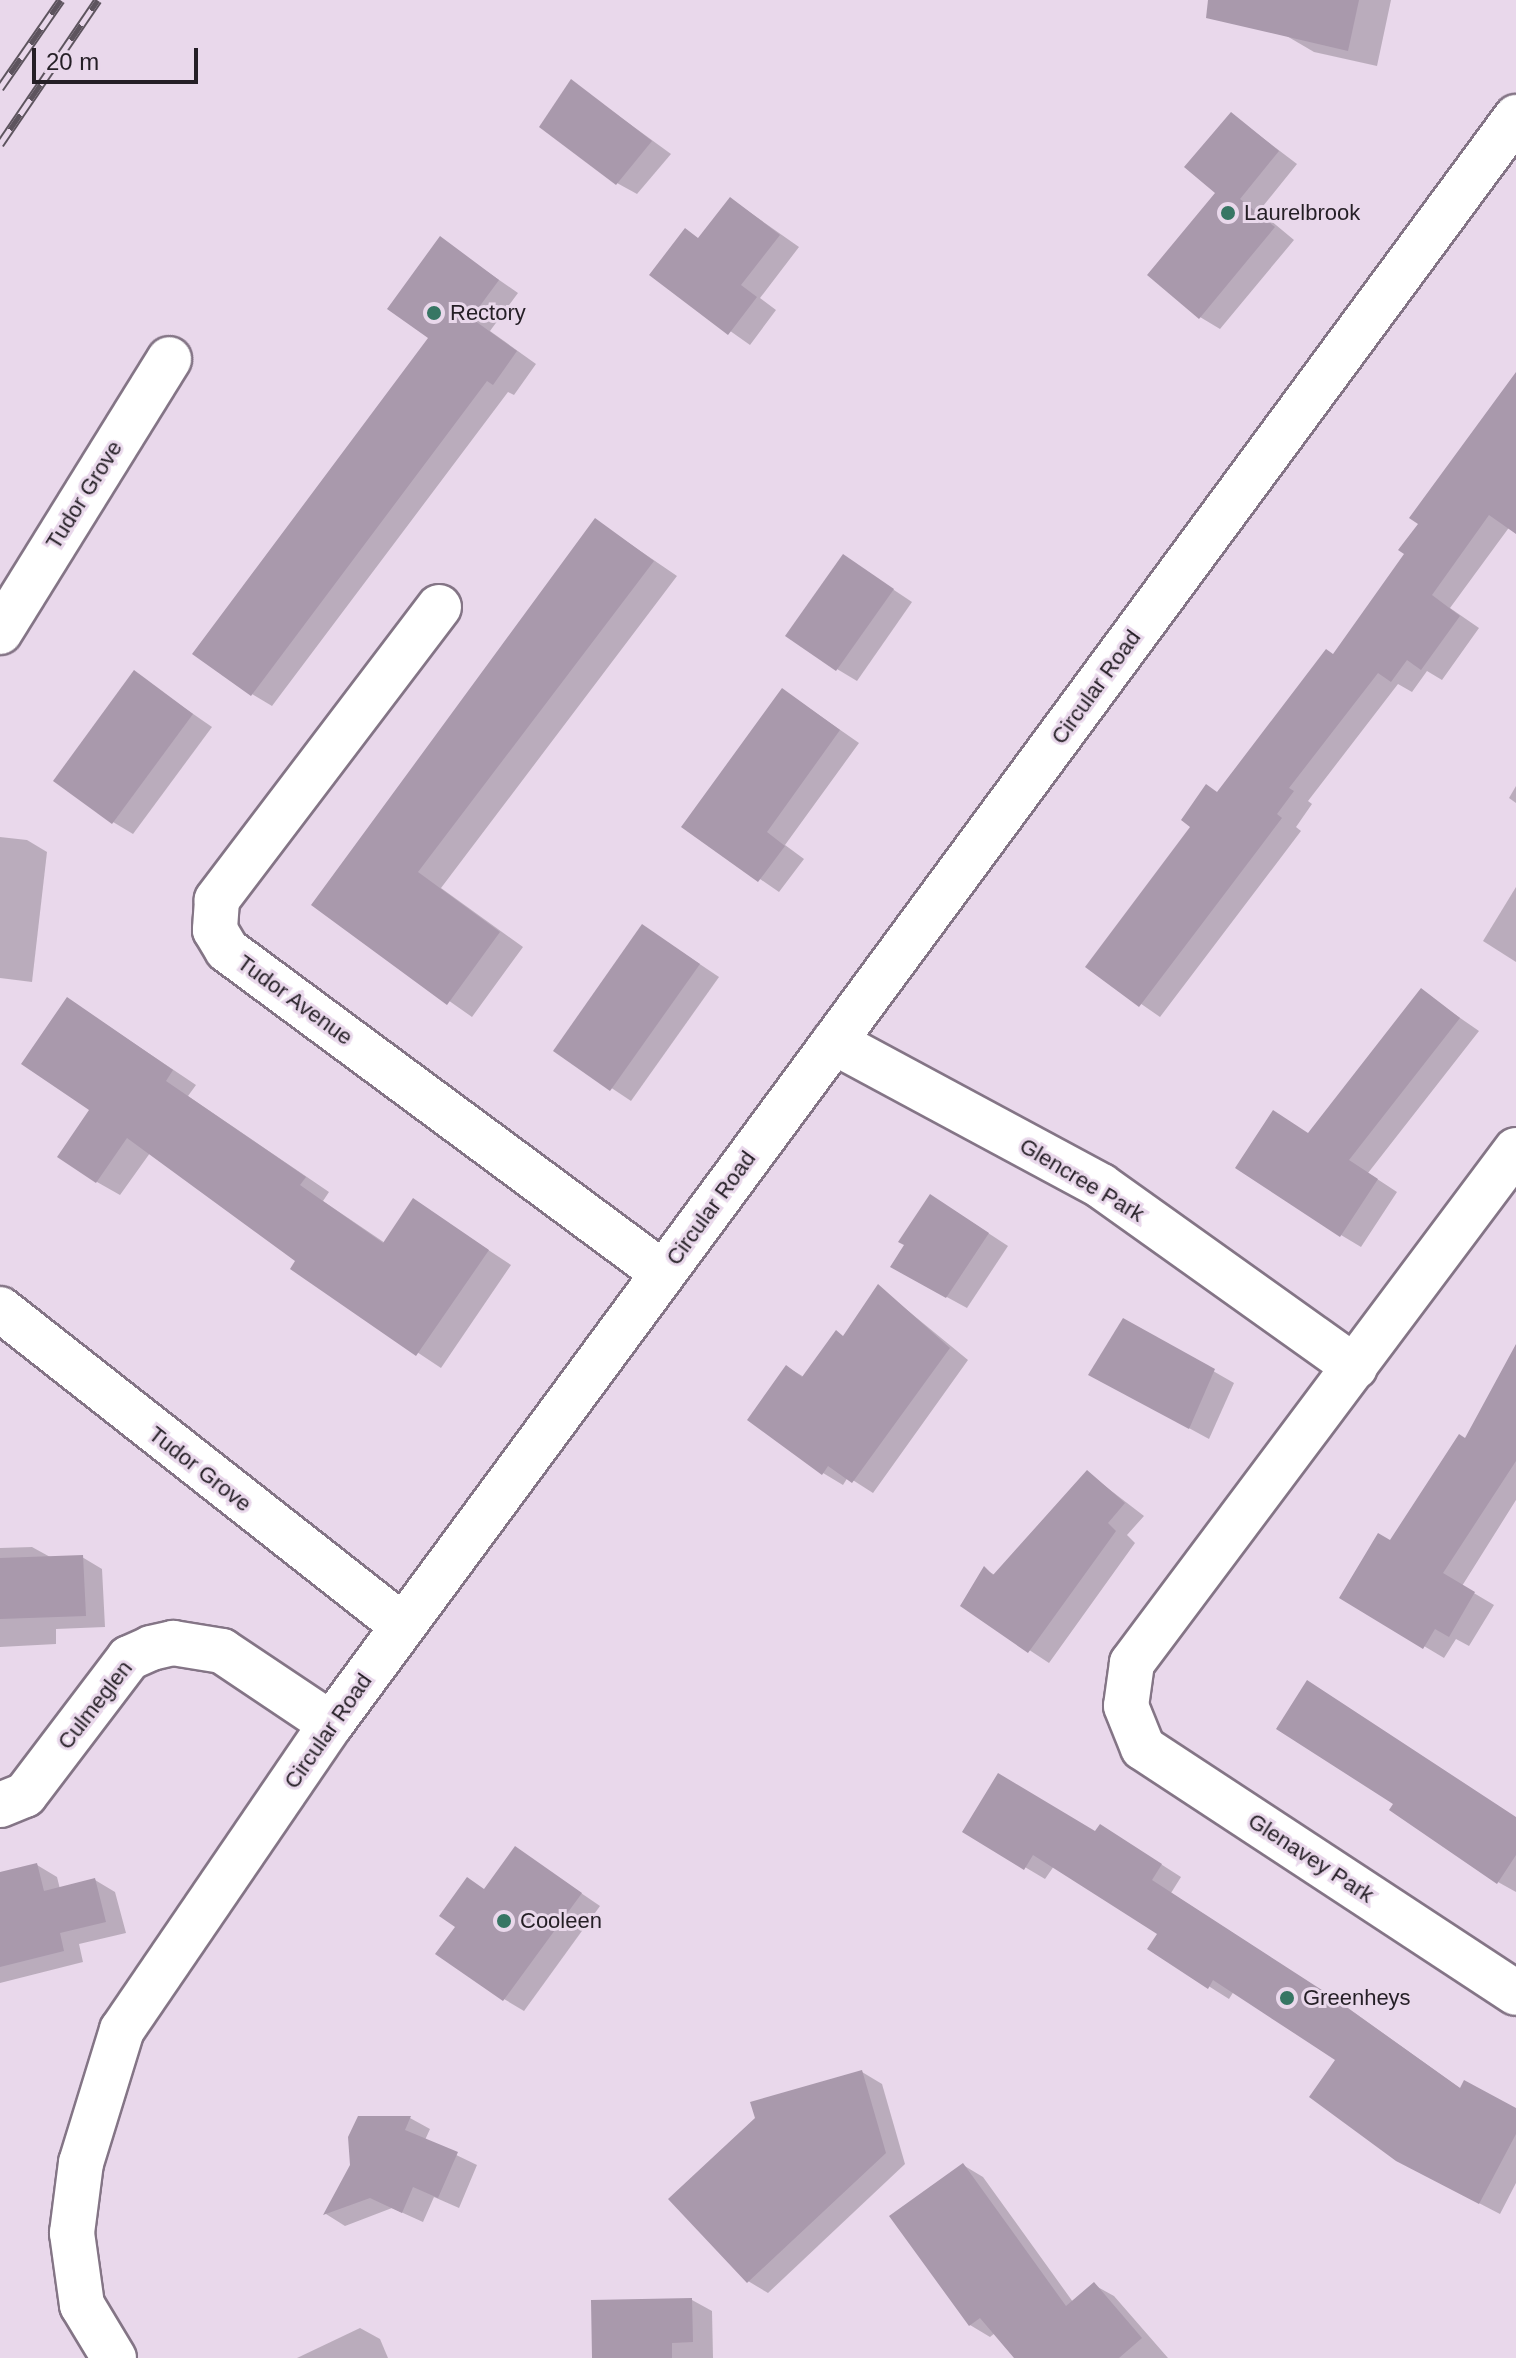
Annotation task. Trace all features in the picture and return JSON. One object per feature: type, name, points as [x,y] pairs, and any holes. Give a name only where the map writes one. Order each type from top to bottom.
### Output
[{"type":"street","name":"Circular Road","points":[[114,2358],[82,2305],[72,2233],[81,2163],[122,2030],[331,1724],[1516,117]]},
{"type":"street","name":"Tudor Grove","points":[[0,632],[169,359]]},
{"type":"street","name":"Tudor Avenue","points":[[439,607],[217,900],[215,930],[227,950],[663,1273]]},
{"type":"street","name":"Glencree Park","points":[[834,1042],[1101,1186],[1355,1367]]},
{"type":"street","points":[[1355,1367],[1516,1150]]},
{"type":"street","name":"Tudor Grove","points":[[0,1309],[403,1626]]},
{"type":"street","name":"Glenavey Park","points":[[1355,1367],[1132,1663],[1126,1706],[1143,1748],[1516,1993]]},
{"type":"street","name":"Culmeglen","points":[[0,1805],[25,1795],[129,1658],[151,1648],[173,1643],[222,1651],[331,1724]]},
{"type":"building","points":[[1208,0],[1359,0],[1348,51],[1206,18]]},
{"type":"building","points":[[571,79],[652,141],[616,185],[539,127]]},
{"type":"building","name":"Laurelbrook","points":[[1231,112],[1279,151],[1240,199],[1275,227],[1199,319],[1147,275],[1215,193],[1184,167]]},
{"type":"building","points":[[730,197],[780,235],[741,285],[757,297],[728,335],[649,275],[685,228],[698,238]]},
{"type":"building","points":[[440,236],[499,280],[471,318],[517,351],[493,385],[487,381],[251,696],[192,654],[428,338],[387,309]]},
{"type":"building","points":[[1516,372],[1516,534],[1489,515],[1432,595],[1460,616],[1421,670],[1407,660],[1391,682],[1378,673],[1289,788],[1294,791],[1277,814],[1282,818],[1139,1007],[1085,967],[1190,827],[1181,820],[1206,784],[1217,792],[1326,649],[1333,654],[1404,554],[1398,550],[1418,524],[1409,518]]},
{"type":"building","points":[[595,518],[654,561],[418,872],[500,932],[447,1005],[311,905]]},
{"type":"building","points":[[843,554],[894,589],[836,671],[785,636]]},
{"type":"building","points":[[134,670],[193,714],[112,824],[53,781]]},
{"type":"building","points":[[782,688],[840,730],[767,832],[785,846],[758,882],[681,827]]},
{"type":"building","points":[[642,924],[700,964],[610,1091],[553,1051]]},
{"type":"building","points":[[1421,988],[1460,1018],[1349,1160],[1378,1179],[1340,1237],[1235,1168],[1273,1110],[1308,1133]]},
{"type":"building","points":[[67,997],[173,1070],[166,1081],[306,1177],[300,1185],[383,1243],[413,1198],[489,1250],[416,1356],[290,1269],[295,1261],[127,1138],[96,1183],[57,1157],[89,1110],[21,1064]]},
{"type":"building","points":[[930,1194],[989,1233],[946,1298],[890,1267],[904,1245],[898,1242]]},
{"type":"building","points":[[878,1284],[950,1348],[852,1483],[828,1466],[822,1475],[747,1420],[786,1365],[802,1377],[836,1330],[843,1336]]},
{"type":"building","points":[[1123,1318],[1215,1369],[1189,1429],[1088,1375]]},
{"type":"building","points":[[1516,1344],[1516,1461],[1443,1573],[1475,1592],[1449,1637],[1435,1629],[1423,1649],[1339,1598],[1378,1533],[1390,1540],[1459,1434],[1465,1438]]},
{"type":"building","points":[[1087,1470],[1125,1503],[1108,1523],[1116,1531],[1028,1653],[960,1606],[984,1566],[993,1575]]},
{"type":"building","points":[[83,1555],[86,1616],[0,1619],[0,1558]]},
{"type":"building","points":[[1307,1680],[1516,1817],[1516,1855],[1497,1884],[1389,1810],[1393,1804],[1276,1729]]},
{"type":"building","points":[[998,1773],[1095,1831],[1100,1824],[1162,1864],[1152,1880],[1328,1994],[1460,2088],[1464,2080],[1516,2108],[1516,2134],[1479,2204],[1396,2161],[1309,2097],[1335,2060],[1213,1980],[1208,1989],[1147,1949],[1157,1934],[1033,1855],[1024,1870],[962,1832]]},
{"type":"building","name":"Cooleen","points":[[515,1846],[582,1893],[503,2001],[435,1954],[455,1927],[439,1916],[467,1877],[484,1889]]},
{"type":"building","points":[[37,1863],[44,1891],[95,1878],[106,1922],[60,1933],[64,1951],[0,1967],[0,1872]]},
{"type":"building","points":[[862,2070],[886,2153],[747,2283],[668,2199],[755,2118],[750,2102]]},
{"type":"building","points":[[358,2116],[411,2116],[405,2130],[458,2152],[438,2198],[413,2187],[402,2213],[370,2198],[323,2215],[350,2165],[348,2137]]},
{"type":"building","points":[[963,2163],[1066,2306],[1094,2282],[1142,2338],[1119,2358],[1014,2358],[980,2318],[969,2326],[889,2216]]},
{"type":"building","points":[[692,2298],[693,2342],[672,2343],[672,2358],[592,2358],[591,2300]]},
{"type":"railway","points":[[0,88],[61,0]]},
{"type":"railway","points":[[0,144],[98,0]]},
{"type":"place","name":"Laurelbrook","points":[[1228,213]]},
{"type":"place","name":"Rectory","points":[[434,313]]},
{"type":"place","name":"Cooleen","points":[[504,1921]]},
{"type":"place","name":"Greenheys","points":[[1287,1998]]}]
